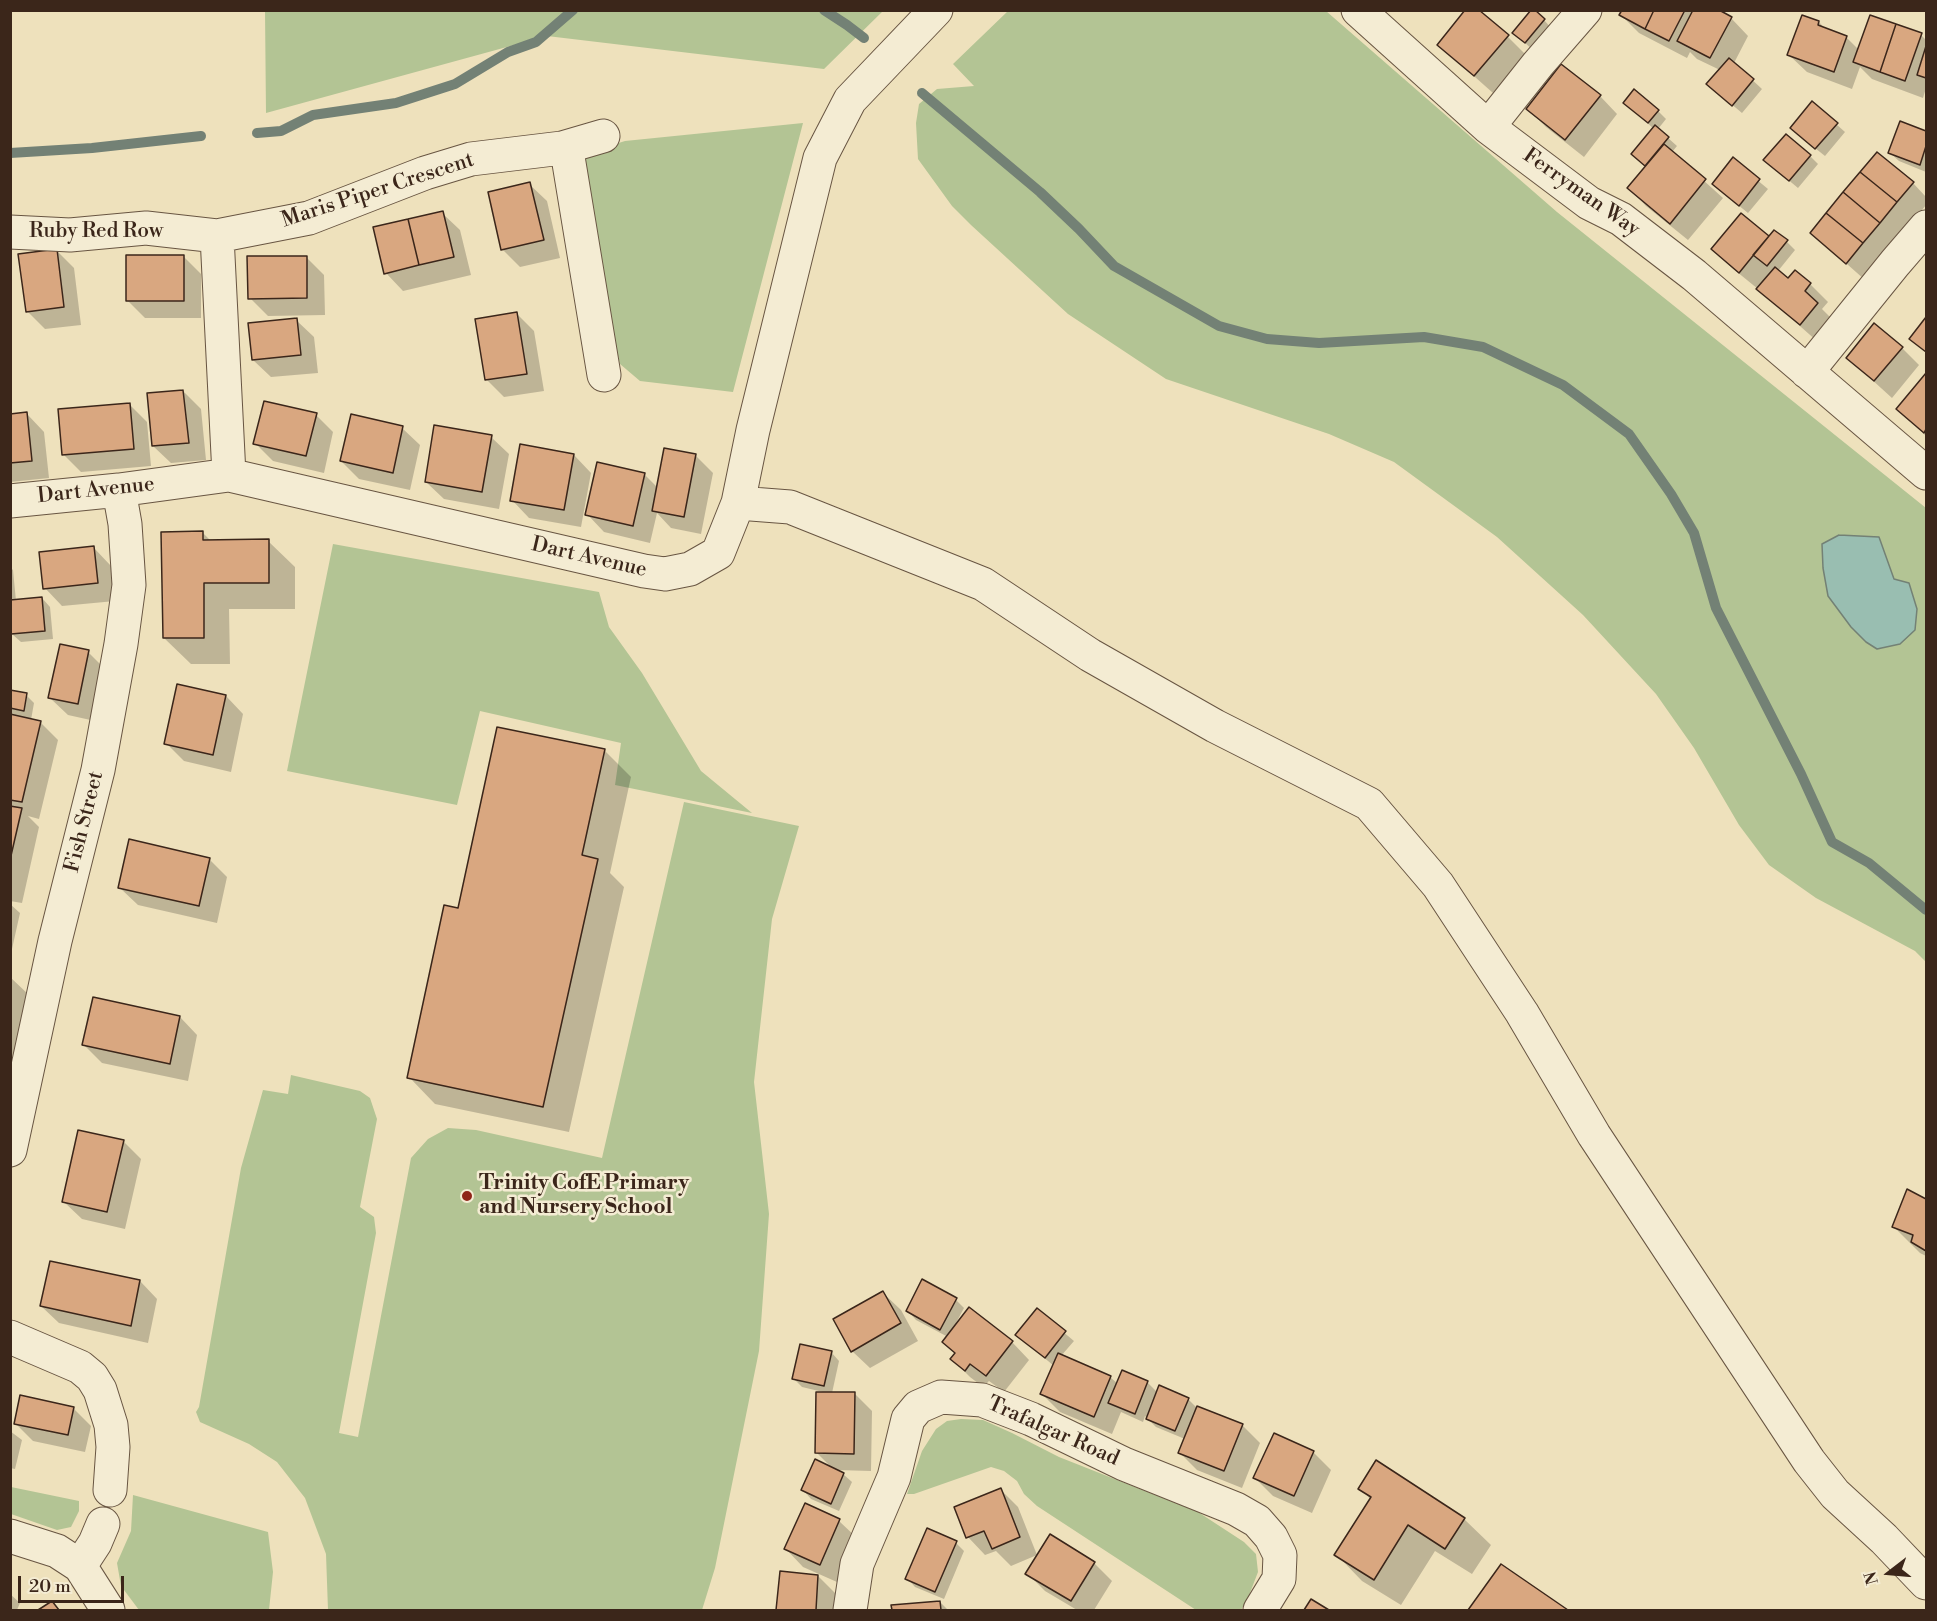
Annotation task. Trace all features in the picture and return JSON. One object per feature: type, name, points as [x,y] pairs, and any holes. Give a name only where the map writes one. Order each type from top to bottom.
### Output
[{"type":"street","name":"Dart Avenue","points":[[10,501],[119,490],[230,475],[644,571],[665,574],[690,569],[718,553],[738,503],[753,430],[820,158],[850,100],[936,10]]},
{"type":"street","name":"Ferryman Way","points":[[1358,10],[1488,127],[1589,204],[1621,219],[1694,275],[1926,473]]},
{"type":"street","points":[[1488,127],[1538,64],[1586,10]]},
{"type":"street","name":"Maris Piper Crescent","points":[[218,236],[309,218],[425,173],[471,159],[562,148],[603,136]]},
{"type":"street","points":[[562,148],[568,157],[604,375]]},
{"type":"street","points":[[1807,372],[1894,263],[1926,227]]},
{"type":"street","name":"Ruby Red Row","points":[[10,232],[70,235],[146,228],[218,236]]},
{"type":"street","points":[[218,236],[230,475]]},
{"type":"street","name":"Fish Street","points":[[10,1150],[55,941],[98,770],[121,644],[129,585],[125,524],[119,490]]},
{"type":"street","points":[[738,503],[790,507],[983,584],[1090,656],[1215,726],[1369,804],[1438,885],[1522,1013],[1600,1145],[1809,1461],[1835,1494],[1884,1539],[1926,1583]]},
{"type":"street","points":[[10,1337],[80,1367],[92,1377],[100,1390],[111,1425],[113,1447],[110,1490]]},
{"type":"street","name":"Trafalgar Road","points":[[850,1611],[857,1564],[894,1477],[908,1419],[918,1407],[942,1397],[982,1400],[1031,1419],[1124,1464],[1236,1509],[1257,1521],[1270,1537],[1280,1555],[1279,1579],[1260,1611]]},
{"type":"street","points":[[80,1566],[95,1543],[103,1524]]},
{"type":"street","points":[[10,1536],[57,1551],[80,1566],[108,1611]]},
{"type":"green space","points":[[265,10],[883,11],[824,69],[547,36],[266,113]]},
{"type":"green space","points":[[1008,11],[1326,11],[1557,212],[1926,508],[1926,962],[1915,951],[1816,898],[1769,865],[1739,825],[1694,748],[1656,694],[1583,615],[1497,537],[1394,462],[1329,434],[1166,379],[1068,314],[952,206],[918,159],[916,123],[919,104],[937,89],[974,86],[953,64]]},
{"type":"green space","points":[[803,123],[733,392],[640,381],[620,364],[608,313],[584,154],[625,141]]},
{"type":"green space","points":[[333,544],[599,592],[609,627],[642,673],[701,771],[752,813],[615,785],[621,743],[480,711],[457,805],[287,771]]},
{"type":"green space","points":[[684,802],[799,826],[772,919],[754,1082],[769,1214],[759,1351],[715,1568],[702,1610],[328,1610],[326,1554],[305,1498],[277,1462],[249,1444],[200,1422],[196,1412],[199,1407],[241,1168],[263,1090],[288,1094],[291,1075],[360,1091],[370,1098],[377,1119],[360,1207],[374,1217],[376,1233],[339,1433],[358,1437],[411,1158],[428,1139],[448,1128],[476,1130],[602,1158]]},
{"type":"green space","points":[[983,1420],[1059,1457],[1198,1512],[1244,1542],[1256,1554],[1258,1572],[1241,1610],[1196,1610],[1037,1506],[1024,1494],[1017,1481],[1004,1471],[991,1467],[914,1494],[907,1494],[922,1451],[936,1429],[947,1421]]},
{"type":"green space","points":[[11,1487],[79,1501],[79,1511],[71,1527],[57,1530],[11,1514]]},
{"type":"green space","points":[[133,1495],[268,1532],[273,1572],[269,1610],[139,1610],[121,1586],[117,1563],[131,1531]]},
{"type":"water","points":[[1839,535],[1879,537],[1894,579],[1909,583],[1917,609],[1915,630],[1900,644],[1877,649],[1866,642],[1851,627],[1828,596],[1822,544]]},
{"type":"building","points":[[1465,10],[1479,10],[1509,35],[1474,76],[1437,45]]},
{"type":"building","points":[[1531,10],[1535,10],[1545,19],[1525,43],[1512,33]]},
{"type":"building","points":[[1622,10],[1654,10],[1645,29],[1619,15]]},
{"type":"building","points":[[1654,10],[1685,10],[1669,41],[1645,29]]},
{"type":"building","points":[[1693,10],[1719,10],[1732,17],[1710,58],[1677,41]]},
{"type":"building","points":[[1802,15],[1819,21],[1818,25],[1847,36],[1834,72],[1787,55]]},
{"type":"building","points":[[1870,15],[1896,24],[1880,72],[1853,62]]},
{"type":"building","points":[[1896,24],[1922,33],[1905,81],[1880,72]]},
{"type":"building","points":[[1926,46],[1926,78],[1917,75]]},
{"type":"building","points":[[1729,58],[1754,79],[1732,106],[1706,84]]},
{"type":"building","points":[[1561,64],[1601,95],[1565,140],[1526,109]]},
{"type":"building","points":[[1634,89],[1659,110],[1648,123],[1623,103]]},
{"type":"building","points":[[1812,101],[1838,123],[1815,149],[1790,128]]},
{"type":"building","points":[[1900,121],[1926,131],[1926,146],[1920,165],[1888,153]]},
{"type":"building","points":[[1655,125],[1669,137],[1645,166],[1631,154]]},
{"type":"building","points":[[1786,134],[1811,155],[1789,181],[1763,160]]},
{"type":"building","points":[[1664,144],[1706,179],[1670,224],[1627,188]]},
{"type":"building","points":[[1877,152],[1914,182],[1897,202],[1860,172]]},
{"type":"building","points":[[1733,157],[1760,179],[1739,206],[1712,184]]},
{"type":"building","points":[[1860,172],[1897,202],[1880,223],[1843,192]]},
{"type":"building","points":[[530,182],[544,240],[501,250],[488,192]]},
{"type":"building","points":[[1843,192],[1880,223],[1863,243],[1826,213]]},
{"type":"building","points":[[443,211],[454,257],[419,265],[408,219]]},
{"type":"building","points":[[1741,213],[1769,236],[1739,273],[1711,249]]},
{"type":"building","points":[[1826,213],[1863,243],[1846,264],[1810,233]]},
{"type":"building","points":[[408,219],[419,265],[384,274],[373,227]]},
{"type":"building","points":[[1774,230],[1788,240],[1767,266],[1753,255]]},
{"type":"building","points":[[57,249],[64,307],[26,312],[18,254]]},
{"type":"building","points":[[126,255],[184,255],[184,301],[126,301]]},
{"type":"building","points":[[247,256],[307,256],[307,298],[248,299]]},
{"type":"building","points":[[1775,267],[1788,278],[1795,270],[1811,283],[1805,291],[1818,303],[1800,325],[1756,289]]},
{"type":"building","points":[[517,312],[527,374],[485,380],[475,319]]},
{"type":"building","points":[[1926,317],[1926,352],[1909,339]]},
{"type":"building","points":[[297,318],[301,355],[252,360],[248,323]]},
{"type":"building","points":[[1874,323],[1903,347],[1874,381],[1846,358]]},
{"type":"building","points":[[1926,373],[1926,429],[1924,433],[1896,409]]},
{"type":"building","points":[[183,390],[189,443],[152,446],[147,393]]},
{"type":"building","points":[[264,401],[317,413],[306,456],[253,444]]},
{"type":"building","points":[[130,403],[134,449],[62,455],[58,409]]},
{"type":"building","points":[[27,412],[32,461],[10,463],[10,414]]},
{"type":"building","points":[[351,414],[403,426],[393,473],[340,461]]},
{"type":"building","points":[[434,425],[492,435],[482,492],[425,482]]},
{"type":"building","points":[[520,444],[574,454],[564,510],[510,501]]},
{"type":"building","points":[[664,448],[696,454],[684,517],[652,511]]},
{"type":"building","points":[[597,462],[645,473],[633,526],[585,515]]},
{"type":"building","points":[[203,531],[203,540],[269,539],[269,583],[204,583],[204,638],[163,638],[161,532]]},
{"type":"building","points":[[94,546],[98,583],[43,589],[39,552]]},
{"type":"building","points":[[42,597],[45,631],[11,634],[10,600]]},
{"type":"building","points":[[60,644],[89,650],[78,704],[48,698]]},
{"type":"building","points":[[177,684],[226,695],[213,755],[164,744]]},
{"type":"building","points":[[10,690],[27,693],[24,711],[10,708]]},
{"type":"building","points":[[10,714],[41,721],[22,802],[10,800]]},
{"type":"building","points":[[497,727],[605,749],[582,855],[598,859],[543,1107],[407,1078],[444,905],[458,908]]},
{"type":"building","points":[[10,806],[22,808],[10,860]]},
{"type":"building","points":[[129,839],[210,858],[199,906],[118,888]]},
{"type":"building","points":[[93,997],[180,1016],[170,1064],[82,1045]]},
{"type":"building","points":[[78,1130],[124,1140],[107,1212],[62,1202]]},
{"type":"building","points":[[1907,1189],[1926,1199],[1926,1251],[1911,1242],[1913,1235],[1892,1227]]},
{"type":"building","points":[[50,1261],[140,1280],[131,1326],[40,1306]]},
{"type":"building","points":[[922,1279],[957,1298],[940,1330],[906,1311]]},
{"type":"building","points":[[883,1291],[901,1323],[851,1352],[833,1319]]},
{"type":"building","points":[[969,1307],[1013,1341],[986,1376],[970,1364],[965,1371],[950,1359],[955,1353],[942,1342]]},
{"type":"building","points":[[1037,1308],[1066,1331],[1045,1358],[1015,1335]]},
{"type":"building","points":[[800,1344],[832,1351],[824,1386],[792,1379]]},
{"type":"building","points":[[1058,1353],[1111,1376],[1094,1417],[1040,1394]]},
{"type":"building","points":[[1122,1370],[1148,1381],[1135,1414],[1108,1403]]},
{"type":"building","points":[[1159,1385],[1189,1398],[1175,1431],[1146,1419]]},
{"type":"building","points":[[816,1392],[855,1392],[854,1454],[815,1453]]},
{"type":"building","points":[[20,1395],[74,1407],[68,1435],[14,1424]]},
{"type":"building","points":[[1197,1406],[1243,1424],[1224,1471],[1178,1453]]},
{"type":"building","points":[[1274,1433],[1314,1451],[1294,1496],[1253,1478]]},
{"type":"building","points":[[815,1459],[844,1473],[831,1504],[801,1490]]},
{"type":"building","points":[[1376,1460],[1465,1518],[1445,1549],[1408,1525],[1374,1580],[1334,1555],[1371,1497],[1358,1489]]},
{"type":"building","points":[[1001,1488],[1020,1537],[992,1549],[984,1531],[966,1538],[954,1507]]},
{"type":"building","points":[[805,1503],[840,1519],[820,1565],[784,1549]]},
{"type":"building","points":[[927,1528],[957,1541],[935,1592],[905,1579]]},
{"type":"building","points":[[1050,1534],[1095,1562],[1071,1601],[1025,1574]]},
{"type":"building","points":[[1501,1564],[1568,1610],[1468,1610]]},
{"type":"building","points":[[780,1571],[818,1575],[816,1610],[776,1610]]},
{"type":"building","points":[[1311,1599],[1329,1610],[1304,1610]]},
{"type":"building","points":[[52,1601],[59,1610],[38,1610]]},
{"type":"building","points":[[940,1601],[941,1610],[892,1610],[891,1605]]},
{"type":"waterway","points":[[257,133],[281,131],[313,115],[396,103],[455,84],[508,52],[536,42],[573,10]]},
{"type":"waterway","points":[[824,10],[864,38]]},
{"type":"waterway","points":[[922,93],[1040,192],[1114,266],[1219,326],[1267,339],[1319,343],[1424,337],[1483,347],[1563,385],[1629,434],[1671,494],[1694,533],[1716,608],[1801,774],[1832,842],[1869,863],[1926,910]]},
{"type":"waterway","points":[[10,153],[92,148],[201,136]]},
{"type":"place","name":"Trinity CofE Primary and Nursery School","points":[[467,1196]]}]
